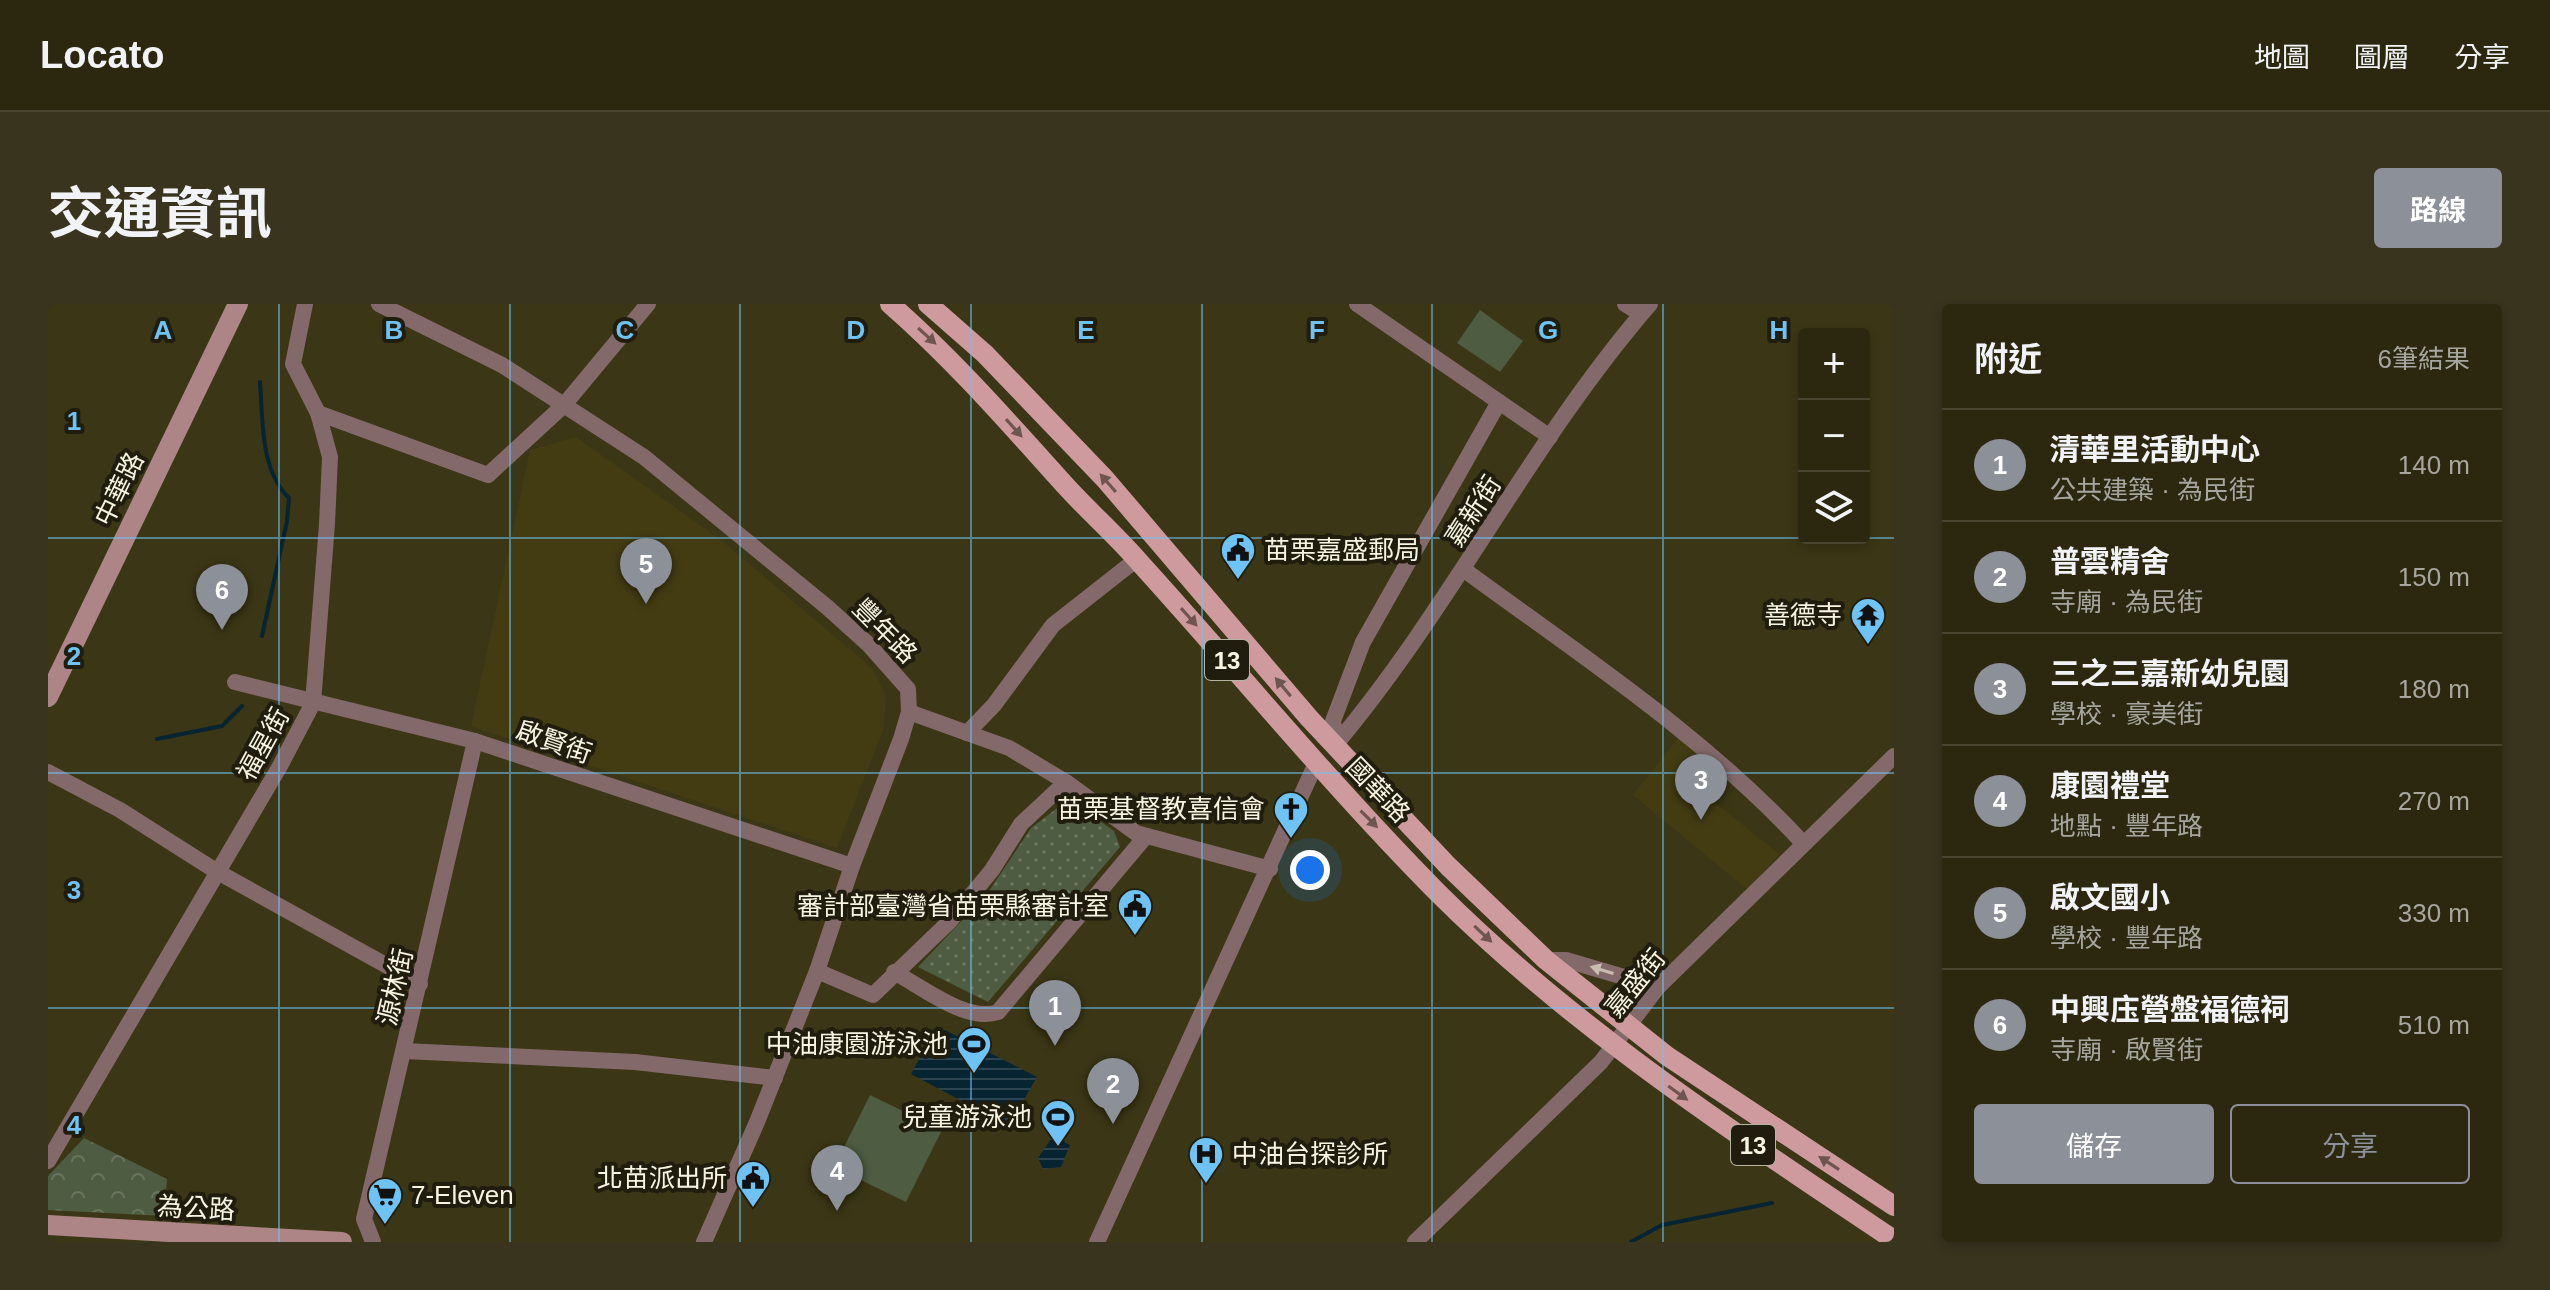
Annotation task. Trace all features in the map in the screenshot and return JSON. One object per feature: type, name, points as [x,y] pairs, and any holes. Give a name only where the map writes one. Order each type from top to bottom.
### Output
[{"type":"main road","name":"國華路","points":[[890,304],[962,370],[1427,880],[1503,952],[1701,1110],[1893,1240]]},
{"type":"main road","name":"國華路","points":[[928,304],[985,354],[1105,479],[1157,544],[1336,744],[1448,866],[1546,960],[1667,1056],[1894,1206]]},
{"type":"main road","points":[[962,370],[985,354]]},
{"type":"main road","points":[[1137,559],[1157,544]]},
{"type":"main road","points":[[1317,761],[1336,744]]},
{"type":"main road","points":[[1427,880],[1448,866]]},
{"type":"street","name":"中華路","points":[[48,697],[238,304]]},
{"type":"street","name":"福星街","points":[[48,1161],[280,766],[313,703],[330,457],[318,413],[293,364],[305,304]]},
{"type":"street","name":"豐年路","points":[[379,304],[502,365],[688,491],[827,607],[896,673],[908,689],[909,712]]},
{"type":"street","points":[[318,413],[488,475],[564,405],[648,304]]},
{"type":"street","points":[[1357,304],[1550,437]]},
{"type":"street","points":[[1625,304],[1645,309]]},
{"type":"street","name":"嘉新街","points":[[1336,744],[1463,569],[1550,437],[1645,309]]},
{"type":"street","points":[[1336,744],[1333,721],[1363,642],[1499,402]]},
{"type":"street","points":[[967,733],[994,705],[1053,625],[1137,559]]},
{"type":"street","points":[[1463,569],[1671,721],[1757,794],[1802,842]]},
{"type":"street","name":"啟賢街","points":[[235,682],[475,741],[852,866]]},
{"type":"street","points":[[704,1242],[775,1078],[817,971],[909,712],[1009,748],[1066,782],[1136,833],[1270,869]]},
{"type":"street","name":"源林街","points":[[373,1242],[364,1219],[475,741]]},
{"type":"street","name":"嘉盛街","points":[[1415,1242],[1616,1045],[1658,987],[1802,842],[1894,756]]},
{"type":"street","points":[[1097,1242],[1317,761]]},
{"type":"street","points":[[48,772],[120,810],[216,871],[420,984]]},
{"type":"street","points":[[817,971],[873,995],[950,921],[992,870],[1021,824],[1066,782]]},
{"type":"street","points":[[894,972],[984,1017],[998,1012],[1146,836]]},
{"type":"street","points":[[1546,960],[1566,960],[1658,987]]},
{"type":"street","points":[[405,1051],[635,1062],[775,1078]]},
{"type":"street","name":"為公路","points":[[55,1234],[112,1242]]},
{"type":"street","name":"為公路","points":[[55,1234],[342,1242]]},
{"type":"shaded area","points":[[576,437],[721,540],[872,668],[886,695],[884,728],[837,848],[471,726],[530,450]]},
{"type":"shaded area","points":[[1679,737],[1729,777],[1713,801],[1779,854],[1748,890],[1633,795]]},
{"type":"green space","points":[[1480,310],[1523,341],[1500,372],[1457,343]]},
{"type":"green space","points":[[1069,799],[1114,831],[1120,847],[988,1002],[918,967],[987,894],[1031,828]]},
{"type":"green space","points":[[870,1095],[942,1130],[906,1202],[834,1167]]},
{"type":"green space","points":[[84,1138],[167,1179],[164,1216],[48,1210],[48,1176]]},
{"type":"water","name":"中油康園游泳池","points":[[937,1026],[1037,1077],[1009,1126],[911,1074]]},
{"type":"water","name":"兒童游泳池","points":[[1065,1126],[1070,1129],[1064,1142],[1070,1145],[1061,1167],[1043,1169],[1038,1158],[1049,1142],[1051,1132]]},
{"type":"waterway","points":[[260,382],[268,459],[273,474],[289,498],[287,521],[262,636]]},
{"type":"waterway","points":[[157,739],[222,726],[242,706]]},
{"type":"waterway","points":[[1631,1242],[1662,1225],[1772,1203]]},
{"type":"place","name":"苗栗嘉盛郵局","points":[[1238,581]]},
{"type":"place","name":"啟文國小","points":[[646,604]]},
{"type":"place","name":"中興庒營盤福德祠","points":[[222,630]]},
{"type":"place","name":"善德寺","points":[[1868,646]]},
{"type":"place","name":"三之三嘉新幼兒園","points":[[1701,820]]},
{"type":"place","name":"苗栗基督教喜信會","points":[[1291,840]]},
{"type":"place","name":"審計部臺灣省苗栗縣審計室","points":[[1135,937]]},
{"type":"place","name":"清華里活動中心","points":[[1055,1046]]},
{"type":"place","name":"中油康園游泳池","points":[[974,1075]]},
{"type":"place","name":"普雲精舍","points":[[1113,1124]]},
{"type":"place","name":"兒童游泳池","points":[[1058,1148]]},
{"type":"place","name":"中油台探診所","points":[[1206,1185]]},
{"type":"place","name":"北苗派出所","points":[[753,1209]]},
{"type":"place","name":"康園禮堂","points":[[837,1211]]},
{"type":"place","name":"7-Eleven","points":[[385,1226]]}]
